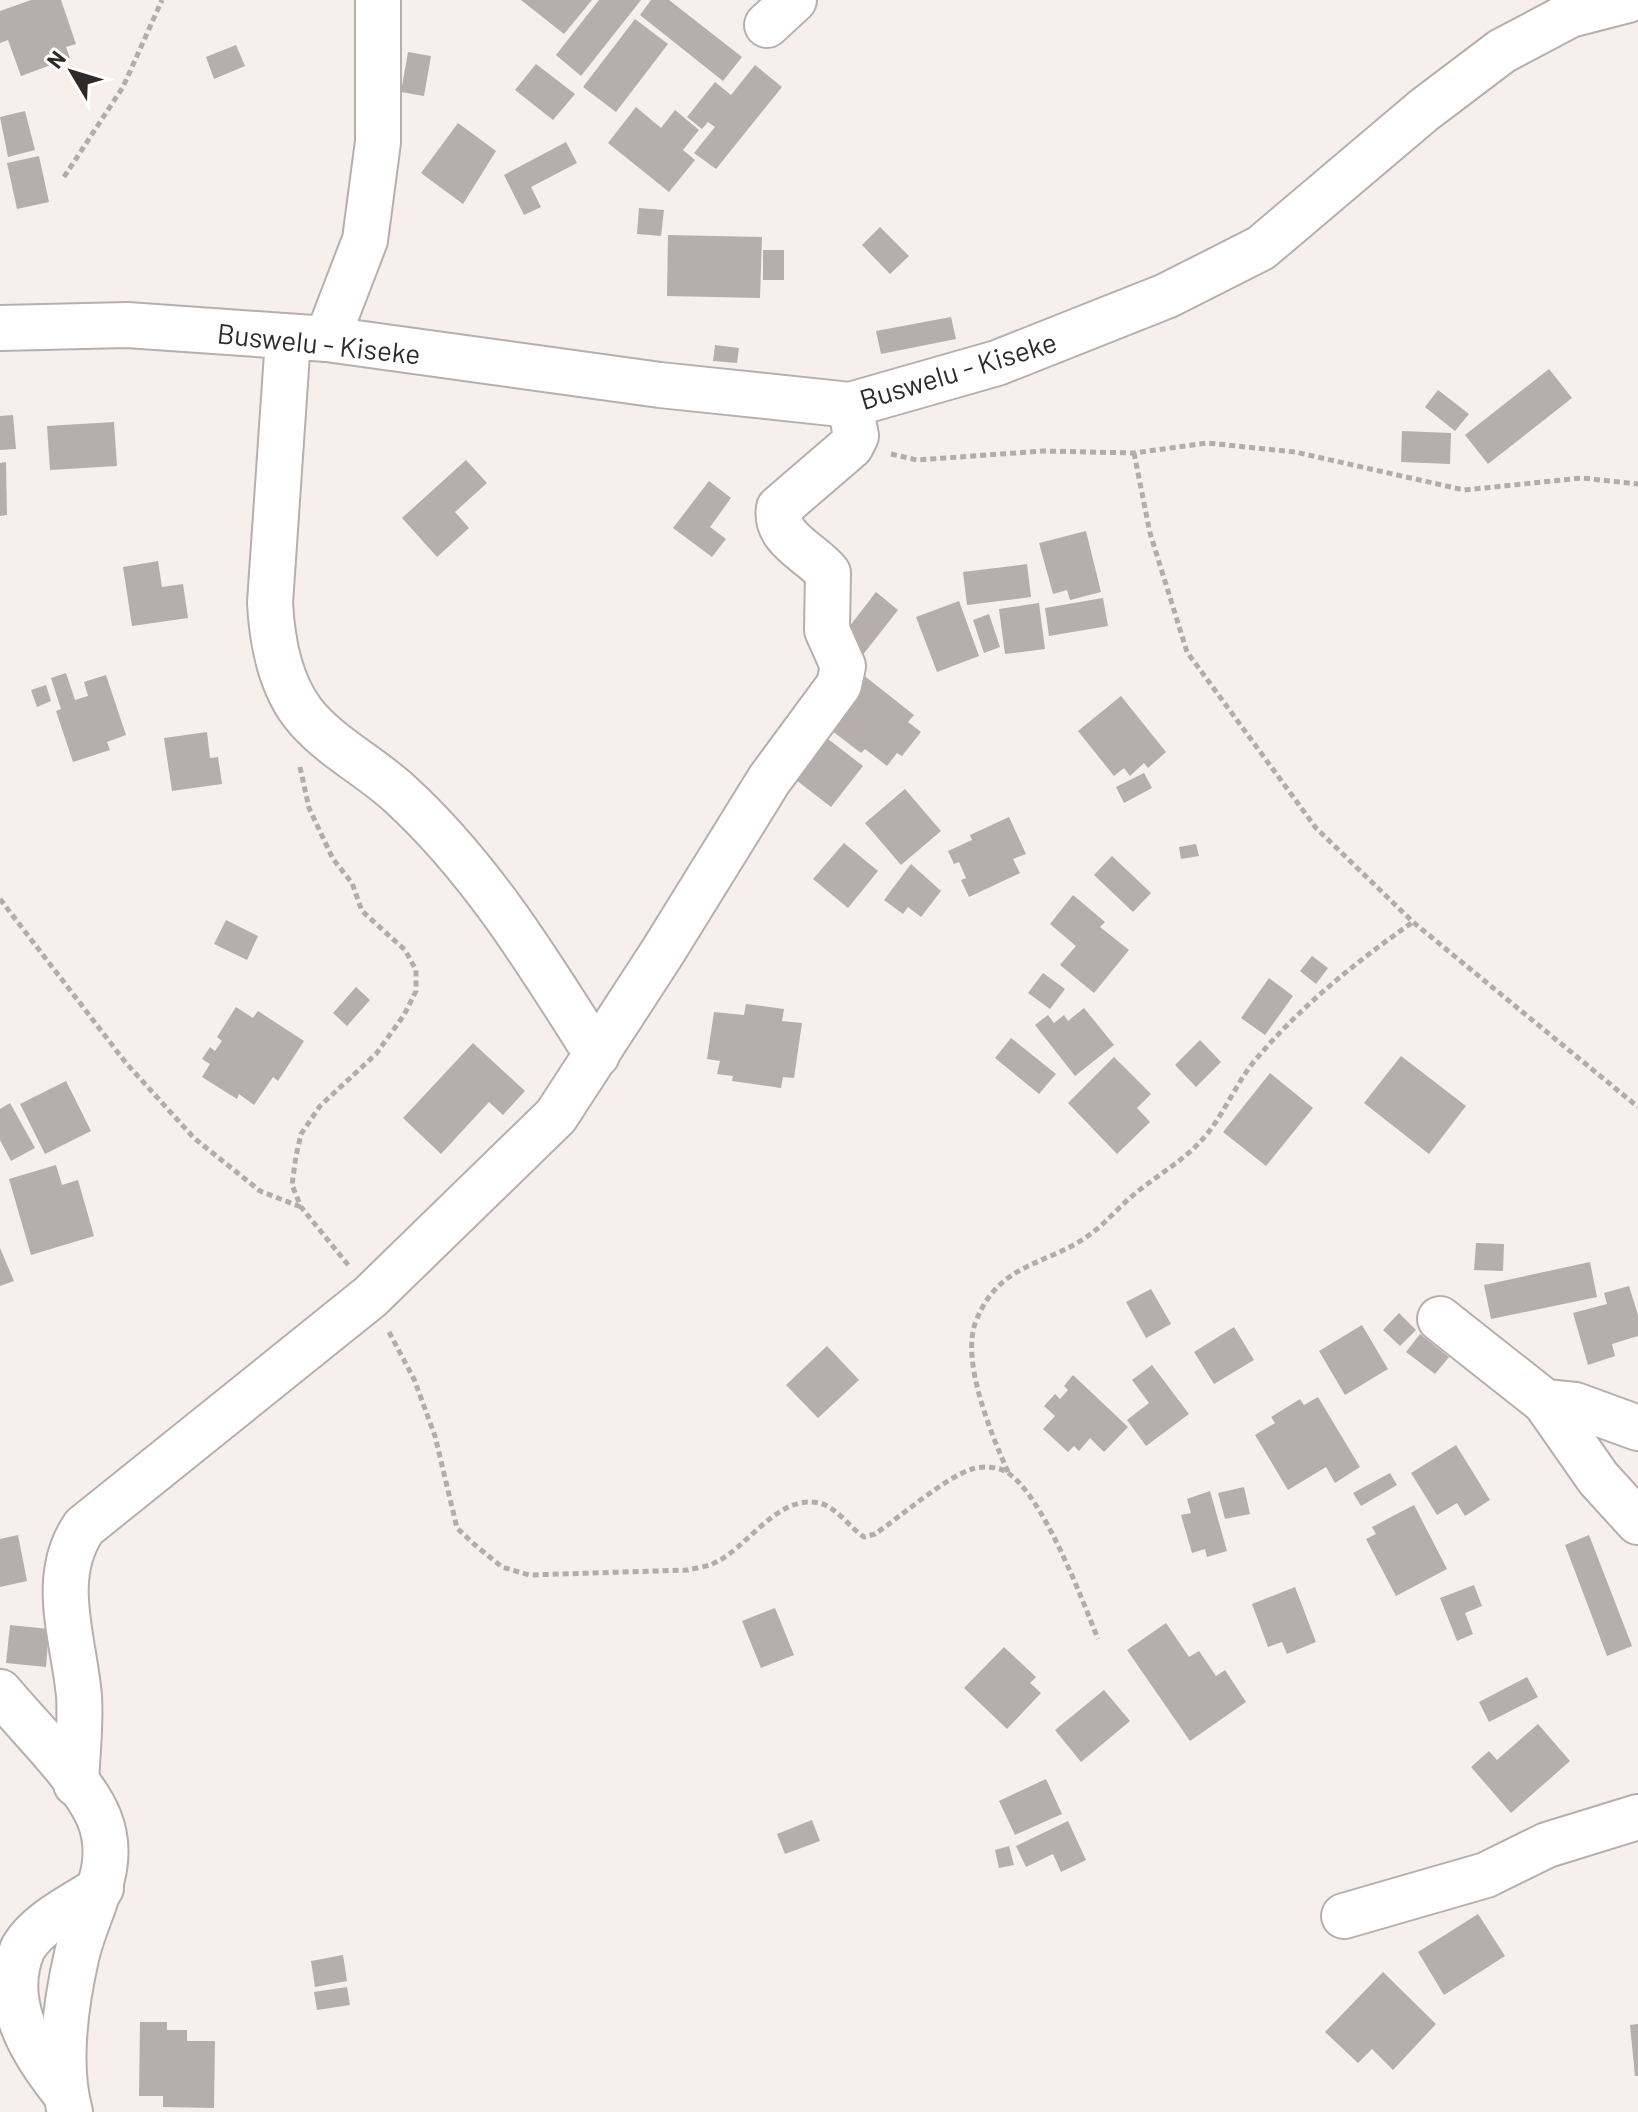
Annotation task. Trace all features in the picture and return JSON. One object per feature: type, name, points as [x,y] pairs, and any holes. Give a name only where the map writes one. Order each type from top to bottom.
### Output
[{"type":"street","points":[[378,0],[378,142],[365,240],[308,339],[270,615],[271,639],[302,711],[401,794],[485,888],[540,964],[597,1055]]},
{"type":"street","name":"Buswelu - Kiseke","points":[[0,328],[127,325],[308,339],[660,385],[851,425],[1166,296],[1261,248],[1424,110],[1502,51],[1570,15],[1628,0]]},
{"type":"street","points":[[76,1784],[79,1699],[64,1579],[70,1547],[84,1527],[370,1297],[556,1116],[769,780],[843,675],[843,666],[827,630],[828,573],[782,532],[777,521],[779,508],[851,425]]},
{"type":"street","points":[[1440,1319],[1545,1402],[1598,1478],[1638,1522]]},
{"type":"street","points":[[1545,1402],[1575,1405],[1638,1428]]},
{"type":"street","points":[[0,1692],[76,1784],[99,1817],[107,1851],[101,1888],[77,1952],[66,2037],[67,2102]]},
{"type":"street","points":[[1344,1916],[1486,1875],[1547,1845],[1638,1817]]},
{"type":"street","points":[[67,2102],[35,2055],[15,2018],[6,1986],[23,1947],[52,1920],[101,1888]]},
{"type":"path","points":[[64,177],[123,87],[162,0]]},
{"type":"path","points":[[851,425],[917,460],[1043,451],[1134,453],[1207,443],[1295,452],[1464,490],[1582,478],[1638,484]]},
{"type":"path","points":[[1134,453],[1150,533],[1187,652],[1316,828],[1413,922],[1638,1107]]},
{"type":"path","points":[[302,711],[300,778],[309,808],[333,859],[352,883],[362,911],[405,950],[416,970],[416,991],[404,1015],[376,1054],[320,1106],[301,1134],[292,1185],[301,1207],[330,1239],[370,1297],[414,1379],[435,1436],[457,1528],[502,1567],[529,1575],[688,1570],[713,1564],[777,1514],[798,1504],[818,1503],[827,1507],[864,1537],[875,1534],[971,1469],[991,1467],[1008,1472]]},
{"type":"path","points":[[0,899],[91,1020],[194,1138],[220,1162],[260,1191],[301,1207]]},
{"type":"path","points":[[1098,1639],[1066,1560],[1029,1498],[1008,1472],[985,1420],[974,1368],[974,1324],[992,1288],[1019,1269],[1058,1253],[1094,1231],[1136,1193],[1180,1161],[1202,1140],[1257,1058],[1361,958],[1413,922]]},
{"type":"building","points":[[31,0],[61,0],[76,44],[66,47],[70,58],[21,76],[8,40],[0,43],[0,11]]},
{"type":"building","points":[[521,0],[592,0],[564,34]]},
{"type":"building","points":[[599,0],[641,0],[581,76],[556,55]]},
{"type":"building","points":[[651,0],[669,0],[742,57],[723,81],[640,15]]},
{"type":"building","points":[[635,19],[668,44],[616,112],[583,87]]},
{"type":"building","points":[[236,45],[245,66],[214,79],[206,57]]},
{"type":"building","points":[[408,52],[431,56],[424,96],[401,92]]},
{"type":"building","points":[[536,64],[575,94],[553,120],[515,90]]},
{"type":"building","points":[[755,65],[782,87],[716,169],[694,153],[715,127],[708,122],[702,129],[687,117],[715,82],[731,95]]},
{"type":"building","points":[[636,107],[661,128],[675,110],[699,130],[683,150],[695,160],[669,192],[608,143]]},
{"type":"building","points":[[25,111],[35,150],[8,157],[0,117]]},
{"type":"building","points":[[458,123],[496,151],[463,204],[421,173]]},
{"type":"building","points":[[566,142],[577,163],[531,187],[541,207],[524,215],[504,175]]},
{"type":"building","points":[[39,156],[49,202],[17,209],[7,163]]},
{"type":"building","points":[[639,208],[664,210],[661,236],[637,234]]},
{"type":"building","points":[[880,227],[909,256],[890,274],[862,245]]},
{"type":"building","points":[[668,235],[762,237],[760,298],[667,296]]},
{"type":"building","points":[[763,250],[784,250],[784,280],[763,280]]},
{"type":"building","points":[[951,317],[956,339],[881,354],[876,331]]},
{"type":"building","points":[[715,345],[739,348],[737,363],[713,361]]},
{"type":"building","points":[[1549,369],[1572,398],[1488,464],[1465,435]]},
{"type":"building","points":[[1438,390],[1469,414],[1455,431],[1425,407]]},
{"type":"building","points":[[13,415],[16,449],[0,450],[0,416]]},
{"type":"building","points":[[114,422],[117,466],[50,470],[47,426]]},
{"type":"building","points":[[1402,431],[1451,433],[1450,464],[1401,462]]},
{"type":"building","points":[[466,460],[487,483],[455,512],[469,528],[437,557],[402,518]]},
{"type":"building","points":[[6,462],[7,515],[0,516],[0,463]]},
{"type":"building","points":[[709,481],[731,498],[710,527],[726,539],[712,557],[673,528]]},
{"type":"building","points":[[1086,531],[1101,592],[1070,600],[1067,590],[1053,594],[1039,543]]},
{"type":"building","points":[[158,561],[162,587],[183,584],[188,618],[132,626],[123,567]]},
{"type":"building","points":[[1027,564],[1031,597],[967,605],[963,572]]},
{"type":"building","points":[[876,592],[898,610],[858,661],[836,644]]},
{"type":"building","points":[[1103,598],[1108,626],[1049,636],[1045,608]]},
{"type":"building","points":[[959,601],[979,656],[937,672],[916,617]]},
{"type":"building","points":[[1039,603],[1045,649],[1005,654],[999,609]]},
{"type":"building","points":[[989,614],[1000,647],[984,653],[973,620]]},
{"type":"building","points":[[66,673],[75,700],[88,696],[84,682],[106,675],[126,735],[107,742],[110,750],[73,762],[56,711],[61,709],[51,678]]},
{"type":"building","points":[[862,674],[914,715],[908,722],[921,732],[902,756],[897,753],[887,766],[865,749],[861,753],[823,724]]},
{"type":"building","points":[[46,685],[51,701],[37,707],[31,690]]},
{"type":"building","points":[[1121,696],[1166,752],[1148,768],[1144,763],[1130,776],[1124,768],[1114,776],[1078,731]]},
{"type":"building","points":[[207,732],[210,758],[218,757],[222,784],[172,791],[164,738]]},
{"type":"building","points":[[819,732],[863,766],[831,807],[787,773]]},
{"type":"building","points":[[1144,773],[1152,788],[1124,803],[1116,787]]},
{"type":"building","points":[[905,789],[941,831],[901,865],[865,823]]},
{"type":"building","points":[[1009,817],[1026,854],[1013,859],[1020,873],[969,897],[961,880],[966,878],[959,862],[954,864],[948,851],[972,840],[970,835]]},
{"type":"building","points":[[844,843],[878,871],[848,908],[813,879]]},
{"type":"building","points":[[1196,844],[1199,856],[1181,859],[1179,847]]},
{"type":"building","points":[[1112,856],[1151,893],[1133,912],[1094,875]]},
{"type":"building","points":[[911,864],[941,891],[921,917],[908,907],[903,914],[884,900]]},
{"type":"building","points":[[1073,895],[1105,922],[1100,927],[1129,950],[1094,993],[1060,965],[1076,946],[1050,924]]},
{"type":"building","points":[[226,920],[258,936],[247,960],[214,944]]},
{"type":"building","points":[[1312,956],[1328,968],[1316,984],[1300,971]]},
{"type":"building","points":[[1043,973],[1065,989],[1050,1009],[1028,993]]},
{"type":"building","points":[[1269,978],[1293,996],[1265,1035],[1241,1018]]},
{"type":"building","points":[[356,987],[370,1000],[347,1026],[333,1013]]},
{"type":"building","points":[[746,1004],[784,1009],[782,1021],[802,1023],[794,1078],[783,1077],[781,1088],[732,1081],[733,1076],[717,1074],[720,1061],[707,1059],[714,1012],[744,1015]]},
{"type":"building","points":[[236,1007],[253,1018],[258,1011],[304,1041],[278,1081],[273,1077],[254,1105],[239,1094],[237,1099],[202,1077],[210,1064],[202,1059],[210,1047],[215,1051],[222,1041],[217,1037]]},
{"type":"building","points":[[1084,1008],[1114,1045],[1075,1076],[1035,1025],[1048,1015],[1054,1023],[1064,1015],[1068,1021]]},
{"type":"building","points":[[1011,1038],[1056,1074],[1039,1094],[995,1058]]},
{"type":"building","points":[[1200,1040],[1221,1062],[1196,1087],[1175,1065]]},
{"type":"building","points":[[473,1043],[525,1091],[503,1115],[489,1102],[441,1154],[403,1118]]},
{"type":"building","points":[[1401,1056],[1466,1106],[1429,1154],[1364,1103]]},
{"type":"building","points":[[1114,1057],[1151,1094],[1137,1108],[1150,1122],[1117,1154],[1068,1103]]},
{"type":"building","points":[[1270,1073],[1313,1108],[1266,1166],[1223,1132]]},
{"type":"building","points":[[66,1081],[91,1131],[45,1154],[20,1104]]},
{"type":"building","points":[[10,1103],[35,1148],[11,1161],[0,1140],[0,1109]]},
{"type":"building","points":[[56,1165],[62,1185],[78,1180],[94,1236],[31,1255],[9,1179]]},
{"type":"building","points":[[1476,1243],[1504,1244],[1503,1271],[1474,1270]]},
{"type":"building","points":[[0,1248],[14,1281],[0,1286]]},
{"type":"building","points":[[1590,1262],[1597,1297],[1491,1319],[1484,1285]]},
{"type":"building","points":[[1629,1286],[1638,1315],[1638,1336],[1612,1344],[1615,1356],[1588,1365],[1573,1313],[1607,1304],[1604,1293]]},
{"type":"building","points":[[1151,1289],[1171,1324],[1146,1338],[1126,1302]]},
{"type":"building","points":[[1399,1313],[1416,1330],[1400,1346],[1383,1330]]},
{"type":"building","points":[[1362,1325],[1388,1369],[1345,1395],[1319,1351]]},
{"type":"building","points":[[1234,1327],[1254,1360],[1214,1384],[1194,1352]]},
{"type":"building","points":[[1420,1334],[1449,1357],[1435,1374],[1406,1352]]},
{"type":"building","points":[[827,1346],[859,1380],[818,1418],[786,1385]]},
{"type":"building","points":[[1152,1365],[1189,1414],[1146,1446],[1127,1420],[1149,1403],[1132,1380]]},
{"type":"building","points":[[1073,1375],[1128,1427],[1104,1452],[1090,1438],[1079,1451],[1074,1446],[1068,1452],[1043,1429],[1055,1416],[1044,1406],[1055,1394],[1060,1399],[1068,1390],[1064,1386]]},
{"type":"building","points":[[1318,1397],[1360,1467],[1335,1483],[1326,1467],[1288,1490],[1255,1435],[1275,1423],[1271,1417],[1300,1399],[1304,1405]]},
{"type":"building","points":[[1456,1445],[1490,1500],[1465,1516],[1457,1503],[1437,1515],[1411,1473]]},
{"type":"building","points":[[1390,1473],[1397,1485],[1361,1506],[1353,1493]]},
{"type":"building","points":[[1244,1487],[1250,1514],[1225,1519],[1218,1493]]},
{"type":"building","points":[[1210,1491],[1227,1551],[1207,1557],[1205,1549],[1192,1553],[1181,1515],[1191,1513],[1187,1499]]},
{"type":"building","points":[[1414,1505],[1447,1569],[1396,1596],[1366,1539],[1376,1534],[1372,1527]]},
{"type":"building","points":[[18,1535],[27,1581],[0,1587],[0,1539]]},
{"type":"building","points":[[1589,1535],[1632,1646],[1607,1656],[1565,1545]]},
{"type":"building","points":[[1474,1585],[1482,1606],[1465,1613],[1473,1634],[1457,1641],[1440,1598]]},
{"type":"building","points":[[1295,1587],[1316,1642],[1287,1654],[1282,1642],[1268,1647],[1252,1604]]},
{"type":"building","points":[[775,1608],[794,1655],[761,1668],[742,1621]]},
{"type":"building","points":[[1166,1623],[1189,1657],[1199,1651],[1216,1676],[1225,1670],[1246,1702],[1190,1741],[1127,1650]]},
{"type":"building","points":[[10,1625],[49,1629],[46,1667],[6,1663]]},
{"type":"building","points":[[1004,1647],[1036,1677],[1030,1683],[1041,1693],[1007,1729],[964,1688]]},
{"type":"building","points":[[1527,1677],[1538,1697],[1489,1722],[1479,1702]]},
{"type":"building","points":[[1104,1690],[1130,1721],[1081,1762],[1055,1730]]},
{"type":"building","points":[[1538,1724],[1570,1761],[1511,1813],[1471,1767],[1489,1751],[1497,1760]]},
{"type":"building","points":[[1046,1779],[1062,1814],[1015,1835],[999,1801]]},
{"type":"building","points":[[812,1820],[820,1841],[785,1854],[777,1834]]},
{"type":"building","points":[[1068,1821],[1086,1860],[1061,1872],[1053,1854],[1026,1867],[1016,1846]]},
{"type":"building","points":[[1009,1846],[1014,1865],[999,1868],[995,1850]]},
{"type":"building","points":[[1478,1914],[1505,1956],[1444,1995],[1418,1952]]},
{"type":"building","points":[[343,1955],[347,1981],[315,1987],[311,1961]]},
{"type":"building","points":[[1383,1972],[1436,2024],[1393,2070],[1372,2049],[1358,2063],[1325,2032]]},
{"type":"building","points":[[347,1987],[350,2005],[317,2010],[314,1992]]},
{"type":"building","points":[[140,2022],[167,2022],[167,2030],[187,2030],[187,2041],[215,2041],[214,2108],[163,2107],[163,2096],[139,2096]]},
{"type":"building","points":[[1638,2024],[1638,2076],[1635,2076],[1630,2025]]}]
